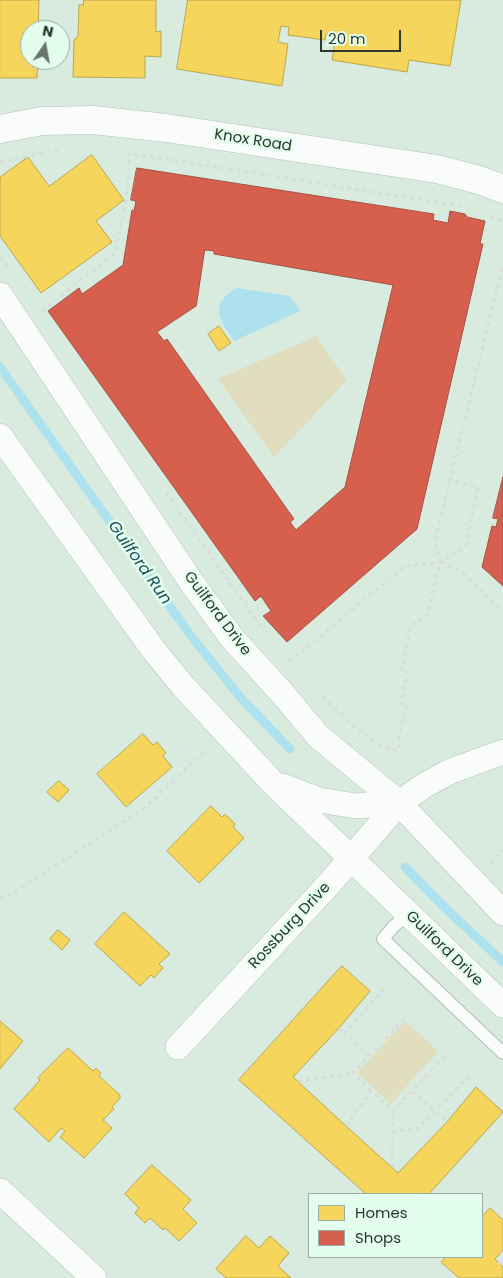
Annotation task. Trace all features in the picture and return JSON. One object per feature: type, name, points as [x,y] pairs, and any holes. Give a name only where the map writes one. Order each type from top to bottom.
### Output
[{"type":"street","name":"Knox Road","points":[[0,129],[42,121],[94,120],[166,128],[437,169],[479,180],[503,189]]},
{"type":"street","name":"Guilford Drive","points":[[0,295],[194,586],[232,638],[318,736],[400,803],[503,913]]},
{"type":"street","name":"Guilford Drive","points":[[0,436],[153,649],[183,686],[273,782],[503,1005]]},
{"type":"street","name":"Rossburg Drive","points":[[178,1047],[400,803],[424,785],[451,771],[503,752]]},
{"type":"street","points":[[273,782],[319,800],[340,804],[356,806],[400,803]]},
{"type":"street","points":[[0,1191],[94,1278]]},
{"type":"lane","points":[[408,914],[383,938],[503,1053]]},
{"type":"path","points":[[0,162],[65,149]]},
{"type":"path","points":[[123,152],[464,206]]},
{"type":"path","points":[[39,312],[115,253],[126,202],[130,154]]},
{"type":"path","points":[[486,215],[503,220]]},
{"type":"path","points":[[0,257],[11,272]]},
{"type":"path","points":[[323,697],[374,741],[393,750],[399,750],[399,738],[407,704],[401,703],[408,670],[402,669],[411,625],[427,615],[440,562],[435,539],[503,264]]},
{"type":"path","points":[[287,664],[405,566],[440,562],[466,546],[478,487],[450,480]]},
{"type":"path","points":[[160,484],[264,631]]},
{"type":"path","points":[[440,562],[461,570],[503,612]]},
{"type":"path","points":[[0,899],[16,891],[143,809],[206,751]]},
{"type":"path","points":[[490,863],[503,850]]},
{"type":"path","points":[[345,1033],[384,989]]},
{"type":"path","points":[[298,1081],[353,1073],[409,1014]]},
{"type":"path","points":[[339,1028],[370,1055]]},
{"type":"path","points":[[392,1167],[393,1111],[448,1052]]},
{"type":"path","points":[[353,1073],[393,1111]]},
{"type":"path","points":[[392,1131],[416,1130],[471,1074]]},
{"type":"path","points":[[346,1126],[371,1091]]},
{"type":"path","points":[[412,1091],[447,1122]]},
{"type":"path","points":[[498,1262],[503,1264]]},
{"type":"shaded area","points":[[316,336],[347,380],[274,457],[218,379]]},
{"type":"shaded area","points":[[405,1021],[438,1051],[391,1104],[357,1073]]},
{"type":"water","points":[[237,288],[290,296],[300,311],[234,341],[221,319],[219,306],[228,294]]},
{"type":"building: Homes","points":[[0,0],[39,0],[38,20],[20,20],[20,70],[37,70],[37,78],[0,78]]},
{"type":"building: Homes","points":[[84,0],[156,0],[156,32],[161,31],[161,57],[145,56],[145,78],[73,77],[74,40],[78,36],[79,5],[83,5]]},
{"type":"building: Homes","points":[[188,0],[461,0],[450,66],[409,60],[407,72],[332,60],[336,35],[326,34],[325,40],[288,35],[289,27],[281,26],[278,42],[288,44],[282,86],[177,69]]},
{"type":"building: Homes","points":[[92,155],[124,200],[96,221],[112,242],[41,293],[0,236],[0,177],[28,157],[49,186]]},
{"type":"building: Homes","points":[[219,326],[231,343],[219,351],[208,334]]},
{"type":"building: Homes","points":[[143,734],[153,745],[157,742],[166,753],[163,756],[172,767],[126,807],[97,774]]},
{"type":"building: Homes","points":[[59,781],[69,790],[58,802],[47,792]]},
{"type":"building: Homes","points":[[211,806],[222,817],[225,814],[235,824],[233,827],[244,838],[199,883],[167,851]]},
{"type":"building: Homes","points":[[124,912],[170,954],[159,964],[163,968],[154,978],[151,975],[140,986],[95,944]]},
{"type":"building: Homes","points":[[58,930],[70,940],[62,950],[50,939]]},
{"type":"building: Homes","points":[[342,966],[370,991],[339,1028],[293,1077],[346,1126],[398,1173],[447,1122],[476,1087],[503,1112],[430,1193],[365,1193],[239,1080]]},
{"type":"building: Homes","points":[[0,1021],[23,1041],[0,1069]]},
{"type":"building: Homes","points":[[68,1048],[93,1071],[96,1068],[101,1073],[99,1076],[120,1095],[120,1098],[112,1107],[114,1109],[103,1120],[112,1128],[84,1158],[60,1137],[65,1131],[61,1128],[49,1142],[14,1109],[40,1080],[38,1078]]},
{"type":"building: Homes","points":[[152,1165],[191,1200],[183,1209],[197,1223],[179,1241],[150,1218],[145,1223],[135,1213],[139,1208],[125,1194]]},
{"type":"building: Homes","points":[[490,1208],[503,1220],[503,1250],[495,1259],[503,1267],[503,1278],[459,1278],[441,1262],[445,1258],[483,1258],[483,1216]]},
{"type":"building: Homes","points":[[246,1236],[259,1248],[270,1236],[289,1253],[278,1266],[291,1278],[226,1278],[216,1269]]},
{"type":"building: Shops","points":[[137,168],[434,214],[433,220],[448,223],[450,211],[485,221],[480,244],[483,244],[417,529],[287,642],[263,616],[271,611],[261,596],[255,601],[48,311],[79,288],[82,294],[123,265],[132,210],[134,211],[136,201],[131,200]],"holes":[[[205,250],[214,251],[214,254],[393,285],[345,487],[296,530],[290,522],[294,519],[167,339],[164,341],[157,332],[196,306]]]},
{"type":"building: Shops","points":[[503,477],[503,586],[482,567],[492,526],[496,527],[498,519],[493,518]]},
{"type":"waterway","name":"Guilford Run","points":[[0,367],[191,636],[240,697],[290,749]]},
{"type":"waterway","name":"Guilford Run","points":[[405,867],[445,908],[503,962]]}]
